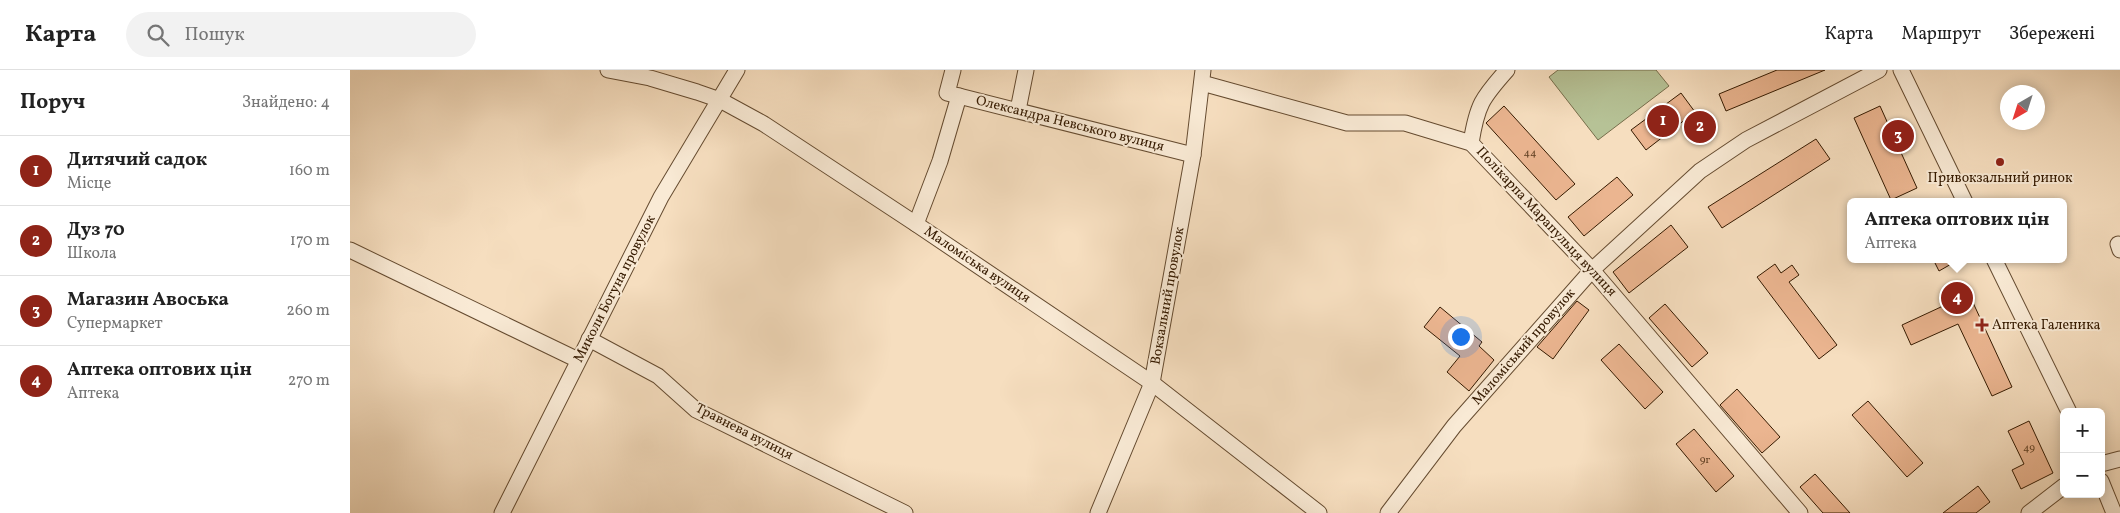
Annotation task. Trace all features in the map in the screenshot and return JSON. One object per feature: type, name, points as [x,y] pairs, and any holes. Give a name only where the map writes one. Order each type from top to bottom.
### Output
[{"type":"street","name":"Маломіська вулиця","points":[[608,70],[650,78],[720,100],[806,151],[1152,383],[1318,513]]},
{"type":"street","name":"Миколи Богуна провулок","points":[[502,513],[662,197],[737,70]]},
{"type":"street","points":[[916,224],[940,161],[953,95],[953,70]]},
{"type":"street","points":[[1018,110],[1026,70]]},
{"type":"street","points":[[1471,143],[1478,108],[1489,90],[1507,70]]},
{"type":"street","name":"Маломіський провулок","points":[[1388,513],[1454,426],[1592,270],[1700,171],[1746,140],[1879,70]]},
{"type":"street","points":[[1901,70],[1963,198]]},
{"type":"street","name":"Полікарпа Марапульця вулиця","points":[[1202,77],[1347,123],[1405,123],[1471,143],[1592,270],[1800,513]]},
{"type":"street","name":"Вокзальний провулок","points":[[1098,513],[1152,383],[1193,155],[1202,77]]},
{"type":"street","name":"Олександра Невського вулиця","points":[[953,95],[1193,155]]},
{"type":"street","points":[[350,250],[578,360]]},
{"type":"street","points":[[1996,263],[2067,408]]},
{"type":"street","name":"Травнева вулиця","points":[[589,339],[658,376],[696,410],[905,513]]},
{"type":"street","points":[[2105,463],[2120,459]]},
{"type":"street","points":[[2029,513],[2060,489]]},
{"type":"street","points":[[2105,491],[2114,513]]},
{"type":"green space","points":[[1558,70],[1656,70],[1669,86],[1598,140],[1549,77]]},
{"type":"building","points":[[1777,70],[1825,70],[1726,111],[1719,94]]},
{"type":"building","points":[[1681,93],[1695,112],[1646,150],[1631,130]]},
{"type":"building","points":[[1504,106],[1575,184],[1556,200],[1486,123]]},
{"type":"building","points":[[1880,106],[1917,188],[1895,198],[1890,198],[1854,118]]},
{"type":"building","points":[[1816,139],[1830,159],[1722,228],[1708,207]]},
{"type":"building","points":[[1617,177],[1633,195],[1584,236],[1568,217]]},
{"type":"building","points":[[1671,225],[1688,247],[1629,293],[1613,272]]},
{"type":"building","points":[[1935,263],[1953,263],[1939,271]]},
{"type":"building","points":[[1775,264],[1781,273],[1792,265],[1799,275],[1789,282],[1837,345],[1819,359],[1757,277]]},
{"type":"building","points":[[1969,294],[2012,387],[1992,396],[1958,324],[1911,345],[1902,325]]},
{"type":"building","points":[[1577,301],[1589,310],[1553,359],[1537,347]]},
{"type":"building","points":[[1665,304],[1708,353],[1692,367],[1649,318]]},
{"type":"building","points":[[1440,307],[1482,342],[1479,346],[1494,360],[1469,391],[1447,372],[1460,356],[1424,327]]},
{"type":"building","points":[[1619,344],[1663,392],[1645,409],[1601,360]]},
{"type":"building","points":[[1737,389],[1780,437],[1762,453],[1720,405]]},
{"type":"building","points":[[1868,401],[1923,463],[1907,477],[1852,415]]},
{"type":"building","points":[[2029,421],[2053,473],[2021,489],[2012,470],[2024,464],[2008,431]]},
{"type":"building","points":[[1694,429],[1734,476],[1716,492],[1676,444]]},
{"type":"building","points":[[1815,474],[1850,513],[1823,513],[1800,487]]},
{"type":"building","points":[[1978,486],[1990,502],[1976,513],[1943,513]]},
{"type":"place","name":"Дитячий садок","points":[[1663,121]]},
{"type":"place","name":"Дуз 70","points":[[1700,127]]},
{"type":"place","name":"Магазин Авоська","points":[[1898,136]]},
{"type":"place","name":"Привокзальний ринок","points":[[2000,162]]},
{"type":"place","name":"Аптека оптових цін","points":[[1957,298]]},
{"type":"place","name":"Аптека Галеника","points":[[1982,325]]}]
